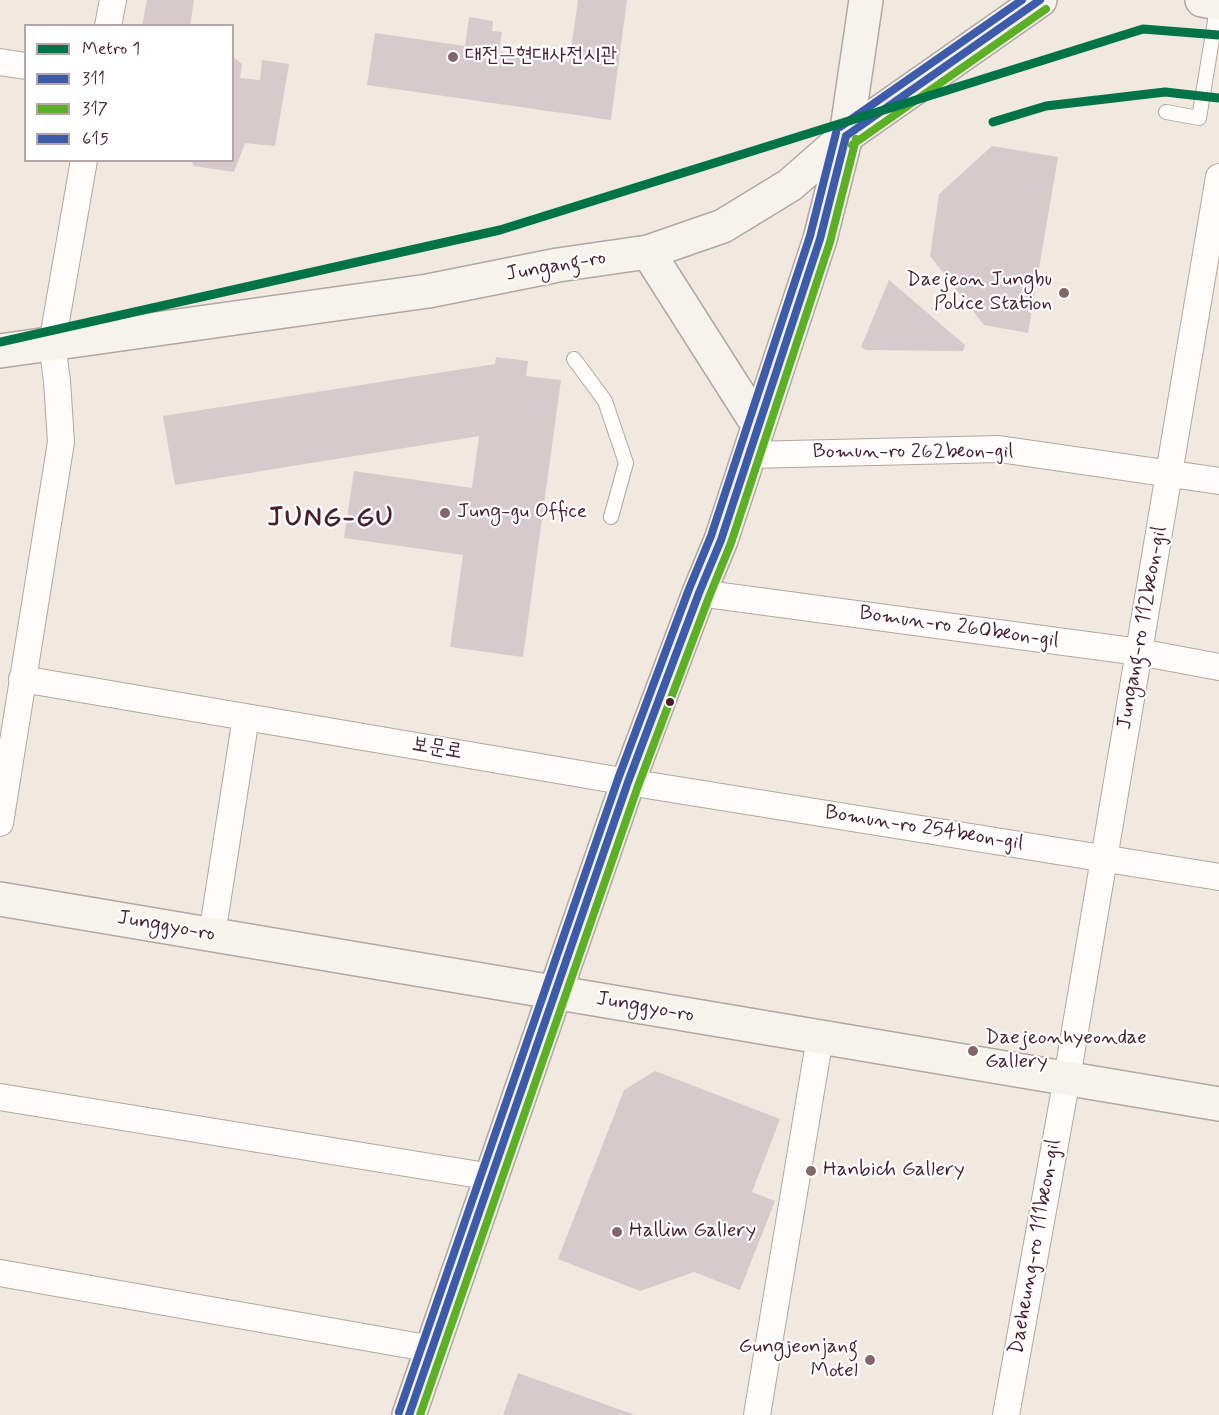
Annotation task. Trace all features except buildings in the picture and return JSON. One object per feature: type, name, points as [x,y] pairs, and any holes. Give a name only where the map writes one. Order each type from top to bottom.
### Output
[{"type":"main road","points":[[409,1415],[628,782],[721,540],[820,239],[846,136],[866,0]]},
{"type":"main road","name":"Jungang-ro","points":[[0,351],[428,291],[558,265],[648,252],[723,226],[789,185],[846,136],[1040,0]]},
{"type":"main road","points":[[1202,0],[1219,3]]},
{"type":"main road","points":[[648,252],[754,440]]},
{"type":"main road","name":"Junggyo-ro","points":[[0,899],[1219,1104]]},
{"type":"street","points":[[108,24],[113,0]]},
{"type":"street","points":[[0,62],[24,66]]},
{"type":"street","points":[[0,823],[61,442],[52,344],[84,162]]},
{"type":"street","name":"Jungang-ro 112beon-gil","points":[[1066,1078],[1169,474],[1211,266],[1219,177]]},
{"type":"street","name":"Bomun-ro 262beon-gil","points":[[754,440],[999,449],[1219,481]]},
{"type":"street","name":"Bomun-ro 260beon-gil","points":[[699,593],[1139,652],[1219,667]]},
{"type":"street","name":"보문로","points":[[22,679],[628,782]]},
{"type":"street","points":[[212,935],[246,717]]},
{"type":"street","name":"Bomun-ro 254beon-gil","points":[[628,782],[1219,878]]},
{"type":"street","points":[[757,1415],[820,1037]]},
{"type":"street","name":"Daeheung-ro 111beon-gil","points":[[1006,1415],[1066,1078]]},
{"type":"street","points":[[0,1097],[492,1177]]},
{"type":"street","points":[[0,1273],[432,1349]]},
{"type":"lane","points":[[1166,112],[1199,118],[1219,3]]},
{"type":"lane","points":[[574,359],[605,401],[626,464],[611,517]]},
{"type":"metro line","name":"1","points":[[0,342],[500,230],[1143,29],[1219,35]]},
{"type":"metro line","name":"1","points":[[993,122],[1046,106],[1165,92],[1219,98]]},
{"type":"transit line","name":"615","points":[[840,127],[1022,0]]},
{"type":"transit line","name":"311","points":[[846,136],[1040,0]]},
{"type":"transit line","name":"317","points":[[852,145],[1046,9]]},
{"type":"transit line","name":"615","points":[[399,1412],[618,779],[711,536],[810,236],[836,133]]},
{"type":"transit line","name":"311","points":[[409,1415],[628,782],[721,540],[820,239],[846,136]]},
{"type":"transit line","name":"317","points":[[420,1415],[638,786],[731,543],[830,242],[856,139]]},
{"type":"place","name":"대전근현대사전시관","points":[[453,57]]},
{"type":"place","name":"Daejeon Jungbu Police Station","points":[[1064,293]]},
{"type":"place","name":"Jung-gu Office","points":[[445,513]]},
{"type":"place","name":"Daejeonhyeondae Gallery","points":[[973,1051]]},
{"type":"place","name":"Hanbich Gallery","points":[[811,1171]]},
{"type":"place","name":"Hallim Gallery","points":[[617,1232]]},
{"type":"place","name":"Gungjeonjang Motel","points":[[870,1360]]},
{"type":"district","name":"JUNG-GU","points":[[331,519]]}]
